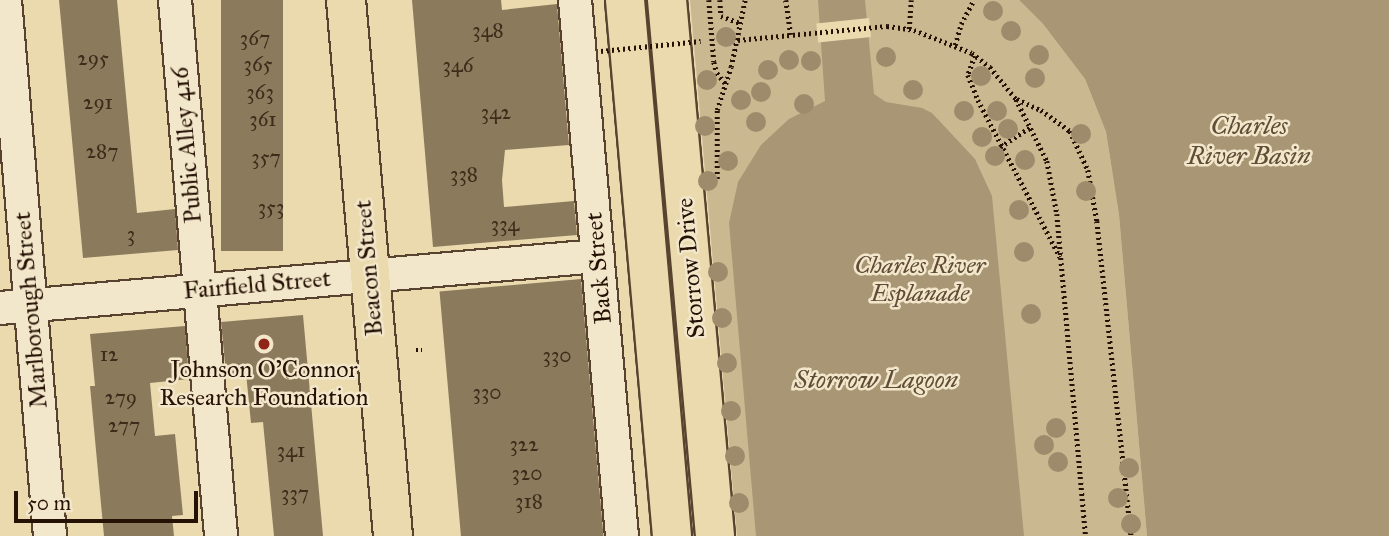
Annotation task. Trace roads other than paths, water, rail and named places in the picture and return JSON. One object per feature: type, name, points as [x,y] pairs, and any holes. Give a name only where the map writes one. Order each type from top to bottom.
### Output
[{"type":"main road","name":"Beacon Street","points":[[346,0],[393,536]]},
{"type":"main road","name":"Storrow Drive","points":[[625,0],[672,536]]},
{"type":"main road","name":"Storrow Drive","points":[[667,0],[715,536]]},
{"type":"street","name":"Marlborough Street","points":[[5,0],[15,307],[50,536]]},
{"type":"street","name":"Public Alley 416","points":[[175,0],[221,536]]},
{"type":"street","name":"Back Street","points":[[575,0],[622,536]]},
{"type":"street","name":"Fairfield Street","points":[[15,307],[598,256]]},
{"type":"water","name":"Storrow Lagoon","points":[[818,0],[865,0],[874,94],[886,102],[922,108],[932,113],[975,159],[992,196],[1024,536],[756,536],[729,223],[738,182],[761,145],[789,119],[825,101]]},
{"type":"water","name":"Charles River Basin","points":[[1019,0],[1389,0],[1389,536],[1147,536],[1119,215],[1106,132],[1085,79],[1043,24]]},
{"type":"place","name":"Johnson O'Connor Research Foundation","points":[[264,344]]},
{"type":"park label","name":"Charles River Esplanade","points":[[920,280]]}]
